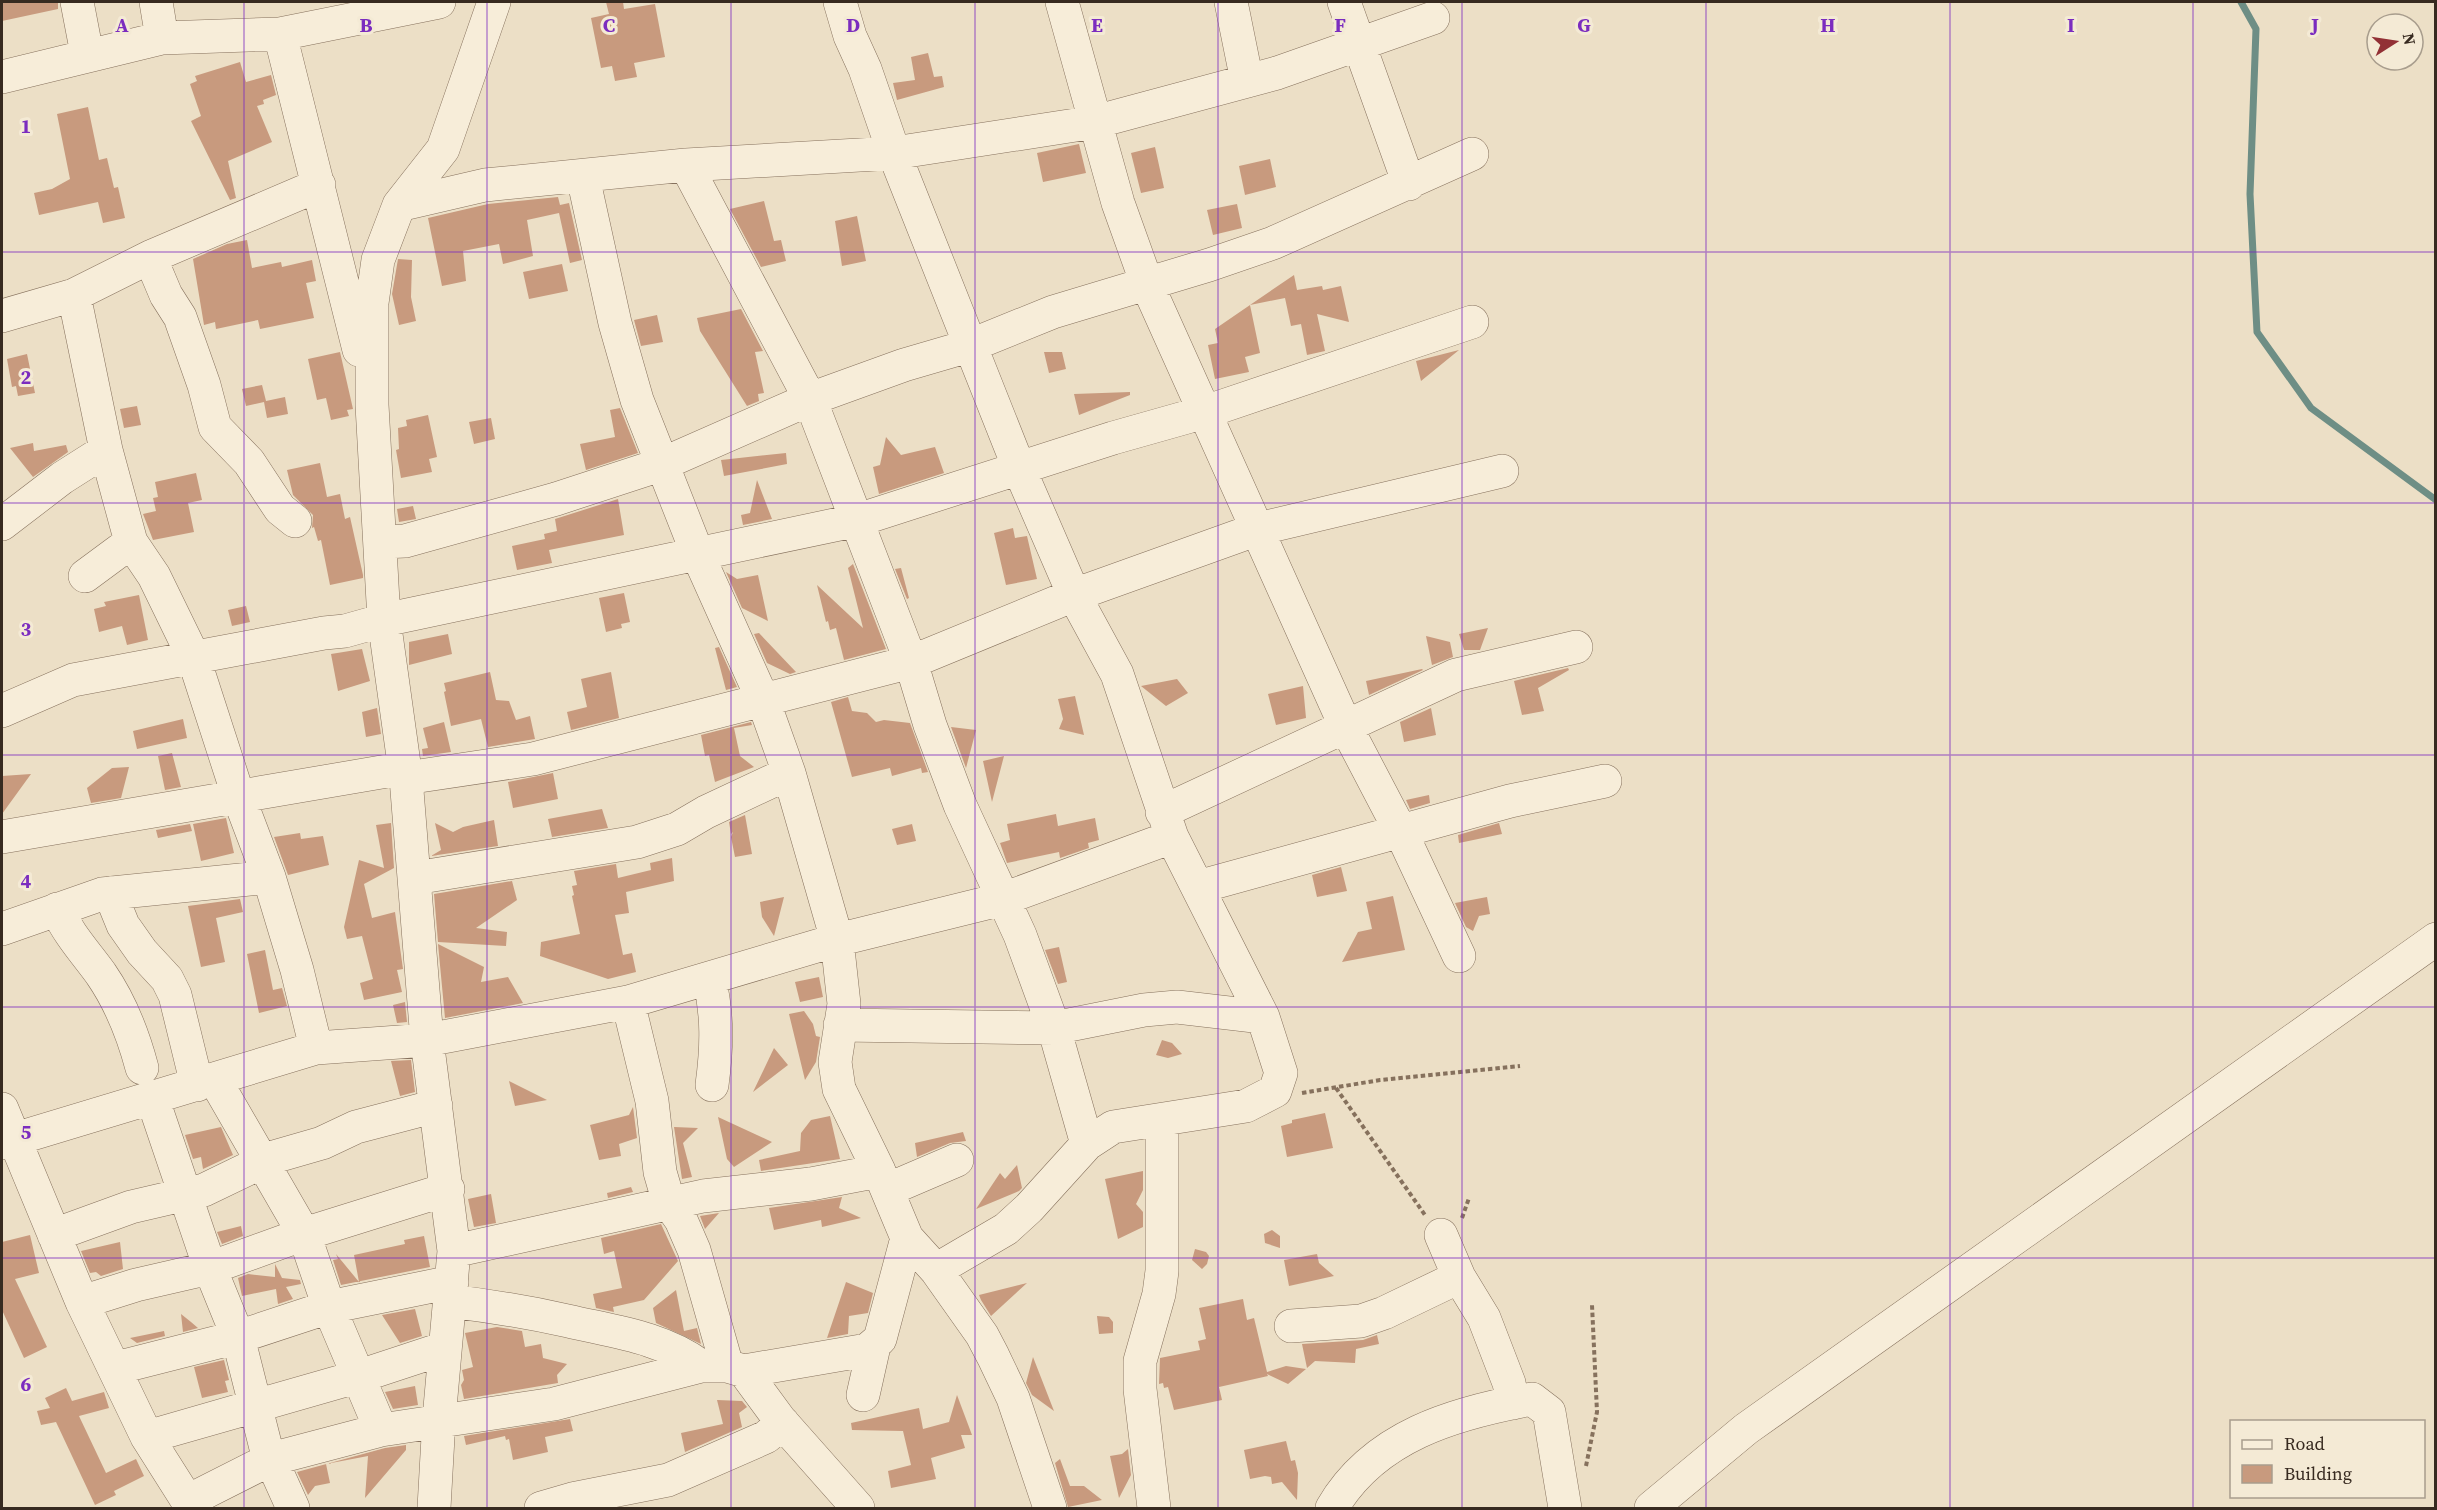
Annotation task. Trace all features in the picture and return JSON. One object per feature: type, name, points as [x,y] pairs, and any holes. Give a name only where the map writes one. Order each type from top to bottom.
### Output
[{"type":"street","points":[[77,2],[87,54]]},
{"type":"street","points":[[156,2],[162,38]]},
{"type":"street","points":[[2,77],[87,54],[162,38],[280,34],[341,12],[440,2]]},
{"type":"street","points":[[434,1509],[439,1419],[452,1278],[448,1189],[427,1040],[405,773],[384,620],[382,542],[372,405],[372,303],[378,260],[399,205],[443,149],[494,2]]},
{"type":"street","points":[[840,2],[849,36],[865,69],[894,153],[1019,468],[1074,595],[1118,674],[1167,825],[1263,1017],[1281,1073],[1275,1091],[1266,1098],[1246,1106],[1113,1127],[1087,1144],[1029,1208],[1006,1229],[936,1270]]},
{"type":"street","points":[[1062,2],[1118,203],[1147,284],[1345,725],[1401,832],[1459,956]]},
{"type":"street","points":[[1231,2],[1247,81]]},
{"type":"street","points":[[1344,2],[1409,184]]},
{"type":"street","points":[[399,205],[485,184],[583,177],[686,165],[894,153],[1095,122],[1162,106],[1247,81],[1433,18]]},
{"type":"street","points":[[280,34],[372,405]]},
{"type":"street","points":[[382,542],[405,541],[556,499],[660,465],[810,399],[904,365],[969,346],[1053,312],[1273,243],[1472,154]]},
{"type":"street","points":[[686,165],[810,399],[911,662],[930,724],[960,804],[1020,934],[1054,1028],[1087,1144]]},
{"type":"street","points":[[583,177],[615,323],[637,400],[660,465],[763,700],[789,773],[837,940],[844,1004],[835,1062],[839,1089],[883,1181],[907,1238],[936,1270],[982,1335],[1013,1398],[1050,1509]]},
{"type":"street","points":[[2,316],[74,295],[150,256],[319,185]]},
{"type":"street","points":[[150,256],[166,295],[180,317],[204,385],[215,427],[249,462],[280,509],[295,520]]},
{"type":"street","points":[[74,295],[106,450],[131,542],[154,576],[193,656],[238,795],[269,877],[297,970],[316,1048]]},
{"type":"street","points":[[2,711],[73,680],[193,656],[345,631],[384,620],[858,520],[1019,468],[1205,412],[1472,322]]},
{"type":"street","points":[[2,524],[62,478],[106,450]]},
{"type":"street","points":[[2,837],[238,795],[533,759],[911,662],[1074,595],[1258,529],[1502,471]]},
{"type":"street","points":[[85,576],[131,542]]},
{"type":"street","points":[[5,1139],[147,1082],[206,1083],[316,1048],[427,1040],[628,1002],[837,940],[1003,899],[1167,825],[1345,725],[1456,675],[1576,647]]},
{"type":"street","points":[[415,878],[637,842],[677,829],[706,812],[789,773]]},
{"type":"street","points":[[1198,886],[1510,801],[1605,781]]},
{"type":"street","points":[[2,929],[110,893],[269,877]]},
{"type":"street","points":[[110,893],[123,925],[142,952],[167,979],[175,995],[206,1083],[262,1163],[304,1234],[329,1307],[381,1430]]},
{"type":"street","points":[[57,909],[64,925],[102,976],[123,1012],[210,1268],[238,1337],[271,1459],[293,1509]]},
{"type":"street","points":[[1651,1509],[1746,1429],[2436,939]]},
{"type":"street","points":[[709,978],[716,1006],[717,1044],[712,1085]]},
{"type":"street","points":[[628,1002],[652,1101],[660,1172],[669,1203],[681,1220],[694,1251],[724,1368]]},
{"type":"street","points":[[840,1025],[1054,1028],[1144,1010],[1177,1007],[1263,1017]]},
{"type":"street","points":[[54,1235],[130,1206],[185,1195],[229,1180],[270,1158],[322,1143],[377,1120],[436,1106]]},
{"type":"street","points":[[2,1109],[5,1139],[54,1235],[82,1302],[116,1368],[147,1437],[190,1505],[271,1459],[381,1430],[439,1419],[554,1404],[724,1368],[826,1358],[874,1346]]},
{"type":"street","points":[[1154,1509],[1140,1389],[1140,1361],[1162,1271],[1161,1121]]},
{"type":"street","points":[[116,1368],[238,1337],[329,1307],[452,1278],[669,1203],[811,1184],[883,1181],[957,1160]]},
{"type":"street","points":[[82,1302],[210,1268],[304,1234],[448,1189]]},
{"type":"street","points":[[1441,1235],[1459,1277],[1484,1318],[1509,1383],[1513,1402]]},
{"type":"street","points":[[863,1395],[874,1346],[884,1327],[907,1238]]},
{"type":"street","points":[[1291,1326],[1361,1321],[1384,1314],[1459,1277]]},
{"type":"street","points":[[452,1278],[525,1310],[636,1335],[724,1368],[783,1423],[858,1509]]},
{"type":"street","points":[[147,1437],[360,1376],[445,1348]]},
{"type":"street","points":[[1332,1509],[1345,1485],[1361,1468],[1393,1446],[1460,1414],[1532,1399],[1549,1412],[1565,1509]]},
{"type":"street","points":[[541,1509],[572,1499],[668,1480],[765,1437],[783,1423]]},
{"type":"path","points":[[1266,1098],[1380,1080],[1520,1066]]},
{"type":"path","points":[[1336,1088],[1358,1123],[1447,1240],[1456,1239],[1469,1198]]},
{"type":"path","points":[[1582,1476],[1590,1455],[1597,1412],[1592,1305]]},
{"type":"building","points":[[2,2],[58,2],[58,9],[2,21]]},
{"type":"building","points":[[606,2],[623,2],[624,9],[655,4],[665,57],[634,63],[637,77],[615,81],[612,66],[601,68],[591,18],[609,14]]},
{"type":"building","points":[[928,53],[934,77],[942,76],[944,87],[897,100],[893,83],[915,80],[911,57]]},
{"type":"building","points":[[240,62],[246,82],[271,75],[276,95],[263,100],[264,104],[257,106],[272,142],[228,161],[236,198],[230,200],[191,121],[201,116],[190,84],[197,81],[195,76]]},
{"type":"building","points":[[88,107],[99,160],[107,158],[114,188],[118,187],[125,218],[103,223],[98,202],[39,215],[34,193],[52,189],[70,179],[57,114]]},
{"type":"building","points":[[1079,144],[1086,173],[1043,182],[1037,153]]},
{"type":"building","points":[[1155,147],[1164,188],[1141,193],[1131,153]]},
{"type":"building","points":[[1270,159],[1276,187],[1245,195],[1239,166]]},
{"type":"building","points":[[558,197],[560,205],[569,203],[582,260],[570,263],[559,213],[527,220],[533,256],[503,264],[499,244],[463,251],[466,281],[442,286],[428,218],[488,204]]},
{"type":"building","points":[[764,201],[774,241],[781,240],[786,261],[761,267],[730,209]]},
{"type":"building","points":[[1237,204],[1242,228],[1213,235],[1207,210]]},
{"type":"building","points":[[857,216],[866,261],[842,266],[835,221]]},
{"type":"building","points":[[247,240],[252,268],[281,262],[282,267],[312,260],[316,281],[306,283],[314,318],[260,329],[258,320],[216,329],[215,322],[204,325],[193,259],[227,244]]},
{"type":"building","points":[[398,259],[412,260],[411,297],[416,321],[399,325],[392,294]]},
{"type":"building","points":[[562,264],[568,291],[529,299],[523,272]]},
{"type":"building","points":[[1294,275],[1297,290],[1322,286],[1323,290],[1341,286],[1349,322],[1317,314],[1325,351],[1307,355],[1301,324],[1291,326],[1285,298],[1250,305]]},
{"type":"building","points":[[1250,305],[1260,353],[1245,357],[1249,372],[1215,379],[1208,345],[1218,343],[1215,329]]},
{"type":"building","points":[[741,309],[763,351],[755,352],[764,393],[758,394],[759,401],[747,406],[700,331],[697,318]]},
{"type":"building","points":[[657,315],[663,342],[641,346],[634,320]]},
{"type":"building","points":[[1459,350],[1421,381],[1416,361]]},
{"type":"building","points":[[340,352],[353,409],[347,410],[349,416],[331,420],[326,398],[317,400],[308,359]]},
{"type":"building","points":[[1044,352],[1062,352],[1066,369],[1049,373]]},
{"type":"building","points":[[27,354],[35,393],[18,396],[16,386],[12,387],[7,359]]},
{"type":"building","points":[[262,385],[266,401],[285,397],[288,414],[267,418],[264,402],[246,406],[242,389]]},
{"type":"building","points":[[1130,392],[1130,395],[1079,415],[1074,394]]},
{"type":"building","points":[[137,406],[141,425],[124,428],[120,409]]},
{"type":"building","points":[[620,408],[638,453],[586,470],[580,444],[615,437],[610,410]]},
{"type":"building","points":[[428,415],[437,457],[429,459],[432,472],[401,478],[396,450],[399,449],[398,428],[407,426],[406,420]]},
{"type":"building","points":[[491,418],[495,439],[474,444],[469,422]]},
{"type":"building","points":[[886,437],[901,455],[935,447],[944,473],[879,494],[873,467],[880,465]]},
{"type":"building","points":[[33,443],[34,451],[66,445],[68,452],[33,477],[10,448]]},
{"type":"building","points":[[786,453],[787,464],[724,476],[721,460]]},
{"type":"building","points":[[320,463],[327,497],[340,494],[345,519],[350,517],[363,578],[330,585],[321,540],[318,541],[314,527],[312,528],[313,515],[293,495],[287,470]]},
{"type":"building","points":[[196,473],[202,500],[188,503],[194,532],[153,540],[143,514],[156,511],[153,498],[158,497],[155,482]]},
{"type":"building","points":[[757,480],[772,519],[743,525],[741,515],[750,513]]},
{"type":"building","points":[[618,499],[624,535],[549,550],[552,563],[517,570],[512,546],[545,539],[544,534],[557,531],[555,519]]},
{"type":"building","points":[[413,506],[416,519],[399,522],[397,509]]},
{"type":"building","points":[[1013,528],[1015,538],[1027,536],[1037,579],[1006,585],[994,533]]},
{"type":"building","points":[[853,564],[886,649],[844,660],[836,628],[830,630],[828,621],[826,622],[817,585],[863,628],[848,568]]},
{"type":"building","points":[[901,568],[909,598],[907,599],[895,569]]},
{"type":"building","points":[[726,572],[737,579],[758,575],[768,621],[742,608]]},
{"type":"building","points":[[624,593],[630,622],[621,624],[622,628],[606,632],[599,598]]},
{"type":"building","points":[[139,595],[148,640],[127,645],[122,626],[99,632],[94,609],[106,606],[104,602]]},
{"type":"building","points":[[246,606],[250,622],[232,626],[228,610]]},
{"type":"building","points":[[1488,628],[1480,650],[1464,650],[1459,634]]},
{"type":"building","points":[[759,633],[796,672],[790,674],[767,663],[754,634]]},
{"type":"building","points":[[448,634],[452,654],[409,665],[409,642]]},
{"type":"building","points":[[1426,636],[1450,642],[1453,657],[1432,665]]},
{"type":"building","points":[[719,647],[737,687],[726,690],[715,648]]},
{"type":"building","points":[[362,649],[370,681],[338,691],[331,654]]},
{"type":"building","points":[[1568,668],[1569,670],[1538,688],[1544,711],[1522,715],[1514,681]]},
{"type":"building","points":[[1423,670],[1369,695],[1366,681]]},
{"type":"building","points":[[490,672],[496,700],[509,701],[516,720],[530,716],[535,739],[488,747],[481,719],[451,726],[444,683]]},
{"type":"building","points":[[611,672],[619,718],[571,730],[567,712],[587,707],[581,679]]},
{"type":"building","points":[[1177,679],[1188,693],[1166,706],[1141,686]]},
{"type":"building","points":[[1303,686],[1306,718],[1276,725],[1268,694]]},
{"type":"building","points":[[1075,696],[1084,735],[1059,729],[1063,719],[1058,699]]},
{"type":"building","points":[[848,697],[852,711],[867,713],[876,722],[884,720],[910,723],[928,772],[922,773],[921,768],[892,776],[890,768],[852,777],[831,702]]},
{"type":"building","points":[[377,708],[381,734],[366,737],[362,712]]},
{"type":"building","points":[[1431,708],[1436,735],[1404,742],[1400,722]]},
{"type":"building","points":[[183,719],[187,738],[137,749],[133,731]]},
{"type":"building","points":[[444,722],[451,752],[423,756],[422,749],[428,748],[423,728]]},
{"type":"building","points":[[751,722],[752,725],[734,728],[740,756],[754,767],[715,782],[709,755],[705,756],[701,735]]},
{"type":"building","points":[[951,727],[976,730],[966,768]]},
{"type":"building","points":[[172,753],[181,787],[165,790],[158,756]]},
{"type":"building","points":[[1004,756],[992,802],[983,761]]},
{"type":"building","points":[[129,767],[121,798],[91,803],[87,788],[112,768]]},
{"type":"building","points":[[553,773],[558,799],[513,808],[508,782]]},
{"type":"building","points":[[31,774],[2,814],[2,776]]},
{"type":"building","points":[[1429,795],[1430,803],[1410,809],[1406,800]]},
{"type":"building","points":[[602,809],[608,828],[552,837],[548,819]]},
{"type":"building","points":[[1056,814],[1058,826],[1095,818],[1099,840],[1088,843],[1089,848],[1060,858],[1059,852],[1007,863],[1000,843],[1010,840],[1007,824]]},
{"type":"building","points":[[745,815],[752,854],[735,857],[731,837],[733,832],[731,834],[729,822]]},
{"type":"building","points":[[226,818],[234,853],[201,861],[193,824]]},
{"type":"building","points":[[494,820],[498,846],[431,856],[441,850],[435,823],[453,832],[463,827]]},
{"type":"building","points":[[391,823],[394,868],[364,884],[372,918],[395,912],[403,969],[397,970],[402,992],[364,1000],[360,983],[373,979],[362,936],[347,939],[344,927],[359,860],[384,868],[376,825]]},
{"type":"building","points":[[1499,823],[1502,834],[1459,843],[1458,835]]},
{"type":"building","points":[[190,824],[192,831],[158,838],[156,830]]},
{"type":"building","points":[[912,824],[916,841],[897,845],[892,829]]},
{"type":"building","points":[[300,833],[301,839],[323,836],[329,865],[288,875],[274,837]]},
{"type":"building","points":[[672,858],[674,881],[626,892],[629,913],[615,915],[623,955],[632,953],[636,972],[608,979],[540,956],[541,942],[580,934],[572,896],[574,895],[572,886],[577,885],[574,871],[616,864],[618,878],[651,870],[650,863]]},
{"type":"building","points":[[1341,867],[1347,891],[1317,897],[1312,875]]},
{"type":"building","points":[[512,881],[517,900],[476,928],[507,932],[506,946],[438,942],[434,894]]},
{"type":"building","points":[[1393,896],[1405,950],[1342,962],[1358,932],[1372,929],[1366,902]]},
{"type":"building","points":[[784,897],[774,936],[762,917],[760,902]]},
{"type":"building","points":[[1487,897],[1490,914],[1479,916],[1473,931],[1466,927],[1455,903]]},
{"type":"building","points":[[240,899],[243,912],[216,918],[225,962],[201,967],[188,906]]},
{"type":"building","points":[[438,944],[484,967],[481,982],[508,977],[523,1003],[445,1018]]},
{"type":"building","points":[[1059,947],[1067,982],[1058,984],[1045,950]]},
{"type":"building","points":[[265,950],[273,990],[282,988],[287,1006],[259,1013],[247,954]]},
{"type":"building","points":[[819,977],[823,997],[800,1002],[795,982]]},
{"type":"building","points":[[405,1002],[407,1022],[397,1023],[393,1005]]},
{"type":"building","points":[[804,1011],[813,1024],[816,1036],[820,1037],[816,1062],[805,1080],[789,1014]]},
{"type":"building","points":[[1162,1040],[1172,1043],[1182,1054],[1168,1058],[1156,1055]]},
{"type":"building","points":[[774,1048],[788,1065],[753,1092]]},
{"type":"building","points":[[411,1060],[415,1092],[400,1096],[391,1061]]},
{"type":"building","points":[[509,1081],[547,1100],[515,1106]]},
{"type":"building","points":[[633,1107],[637,1138],[619,1144],[621,1156],[599,1160],[590,1125],[629,1115]]},
{"type":"building","points":[[1325,1113],[1333,1148],[1287,1157],[1281,1126],[1292,1123],[1292,1120]]},
{"type":"building","points":[[830,1116],[840,1159],[761,1171],[759,1160],[800,1151],[801,1133],[811,1120]]},
{"type":"building","points":[[718,1117],[772,1142],[734,1167],[727,1159]]},
{"type":"building","points":[[221,1127],[233,1155],[203,1169],[201,1157],[193,1159],[185,1135]]},
{"type":"building","points":[[674,1127],[698,1128],[683,1143],[692,1177],[682,1179]]},
{"type":"building","points":[[963,1132],[966,1141],[950,1143],[917,1157],[915,1143]]},
{"type":"building","points":[[1017,1165],[1022,1188],[976,1209],[1000,1173],[1005,1179]]},
{"type":"building","points":[[1143,1171],[1143,1190],[1136,1204],[1143,1212],[1143,1227],[1118,1239],[1105,1179]]},
{"type":"building","points":[[631,1187],[633,1192],[608,1198],[607,1193]]},
{"type":"building","points":[[491,1194],[496,1223],[474,1227],[468,1199]]},
{"type":"building","points":[[842,1197],[839,1208],[861,1218],[822,1227],[821,1220],[774,1230],[769,1208]]},
{"type":"building","points":[[719,1213],[705,1229],[700,1216]]},
{"type":"building","points":[[661,1224],[678,1261],[644,1300],[613,1307],[614,1312],[596,1308],[593,1294],[622,1288],[614,1251],[604,1254],[601,1238]]},
{"type":"building","points":[[241,1226],[243,1236],[222,1244],[217,1232]]},
{"type":"building","points":[[1272,1230],[1280,1236],[1280,1248],[1265,1243],[1264,1234]]},
{"type":"building","points":[[30,1235],[39,1273],[15,1279],[47,1347],[24,1358],[2,1310],[2,1242]]},
{"type":"building","points":[[424,1236],[430,1267],[359,1281],[354,1255],[405,1244],[404,1240]]},
{"type":"building","points":[[120,1242],[123,1269],[101,1276],[96,1272],[90,1273],[81,1251]]},
{"type":"building","points":[[1195,1249],[1206,1252],[1209,1256],[1207,1264],[1202,1269],[1192,1260]]},
{"type":"building","points":[[336,1254],[359,1281],[341,1285],[333,1260],[338,1259]]},
{"type":"building","points":[[1317,1254],[1319,1263],[1334,1276],[1289,1286],[1284,1260]]},
{"type":"building","points":[[275,1264],[282,1278],[300,1280],[301,1284],[286,1287],[293,1299],[278,1304],[276,1289],[242,1296],[238,1278],[248,1274],[275,1277]]},
{"type":"building","points":[[846,1282],[873,1293],[868,1313],[849,1316],[848,1334],[827,1338]]},
{"type":"building","points":[[1027,1283],[991,1316],[979,1295]]},
{"type":"building","points":[[676,1290],[684,1331],[697,1328],[701,1344],[656,1323],[653,1308]]},
{"type":"building","points":[[1243,1299],[1247,1320],[1254,1318],[1267,1372],[1286,1366],[1306,1369],[1288,1384],[1267,1374],[1268,1376],[1219,1387],[1222,1400],[1174,1410],[1168,1387],[1164,1388],[1163,1383],[1159,1384],[1160,1358],[1200,1350],[1198,1341],[1206,1339],[1199,1308]]},
{"type":"building","points":[[415,1309],[422,1336],[400,1343],[382,1315]]},
{"type":"building","points":[[181,1314],[191,1322],[198,1328],[183,1332]]},
{"type":"building","points":[[1097,1316],[1109,1317],[1113,1322],[1113,1333],[1099,1334]]},
{"type":"building","points":[[497,1327],[522,1331],[525,1347],[541,1344],[543,1358],[567,1364],[557,1375],[558,1383],[464,1399],[461,1385],[464,1380],[462,1370],[473,1367],[465,1333]]},
{"type":"building","points":[[164,1331],[165,1336],[137,1343],[130,1338]]},
{"type":"building","points":[[1377,1335],[1379,1344],[1356,1349],[1355,1363],[1315,1361],[1307,1368],[1302,1344],[1363,1340]]},
{"type":"building","points":[[1033,1357],[1054,1411],[1032,1395],[1026,1383]]},
{"type":"building","points":[[224,1360],[229,1380],[225,1381],[228,1392],[202,1398],[194,1367]]},
{"type":"building","points":[[415,1386],[418,1405],[393,1409],[385,1392]]},
{"type":"building","points":[[66,1388],[72,1401],[104,1392],[109,1408],[79,1416],[106,1473],[136,1459],[144,1476],[114,1491],[116,1495],[95,1505],[56,1422],[41,1425],[37,1411],[50,1408],[45,1398]]},
{"type":"building","points":[[957,1395],[972,1435],[961,1435],[965,1448],[931,1458],[936,1479],[891,1488],[888,1471],[911,1465],[903,1431],[852,1430],[851,1423],[919,1408],[923,1429],[949,1422]]},
{"type":"building","points":[[717,1400],[742,1401],[747,1407],[739,1413],[742,1427],[685,1452],[681,1433],[723,1424]]},
{"type":"building","points":[[570,1419],[573,1431],[545,1437],[548,1452],[513,1460],[509,1439],[506,1440],[505,1436],[466,1445],[464,1436]]},
{"type":"building","points":[[1286,1441],[1291,1461],[1295,1460],[1298,1473],[1297,1500],[1282,1482],[1272,1484],[1271,1477],[1250,1479],[1244,1450]]},
{"type":"building","points":[[406,1445],[406,1450],[365,1498],[368,1456],[327,1464],[385,1448]]},
{"type":"building","points":[[1128,1449],[1131,1475],[1119,1498],[1110,1456],[1122,1454]]},
{"type":"building","points":[[1060,1459],[1070,1486],[1084,1486],[1102,1500],[1068,1507],[1055,1463]]},
{"type":"building","points":[[326,1464],[330,1483],[315,1486],[308,1495],[297,1472]]},
{"type":"waterway","points":[[2241,2],[2256,29],[2250,194],[2257,332],[2311,408],[2436,500]]}]
